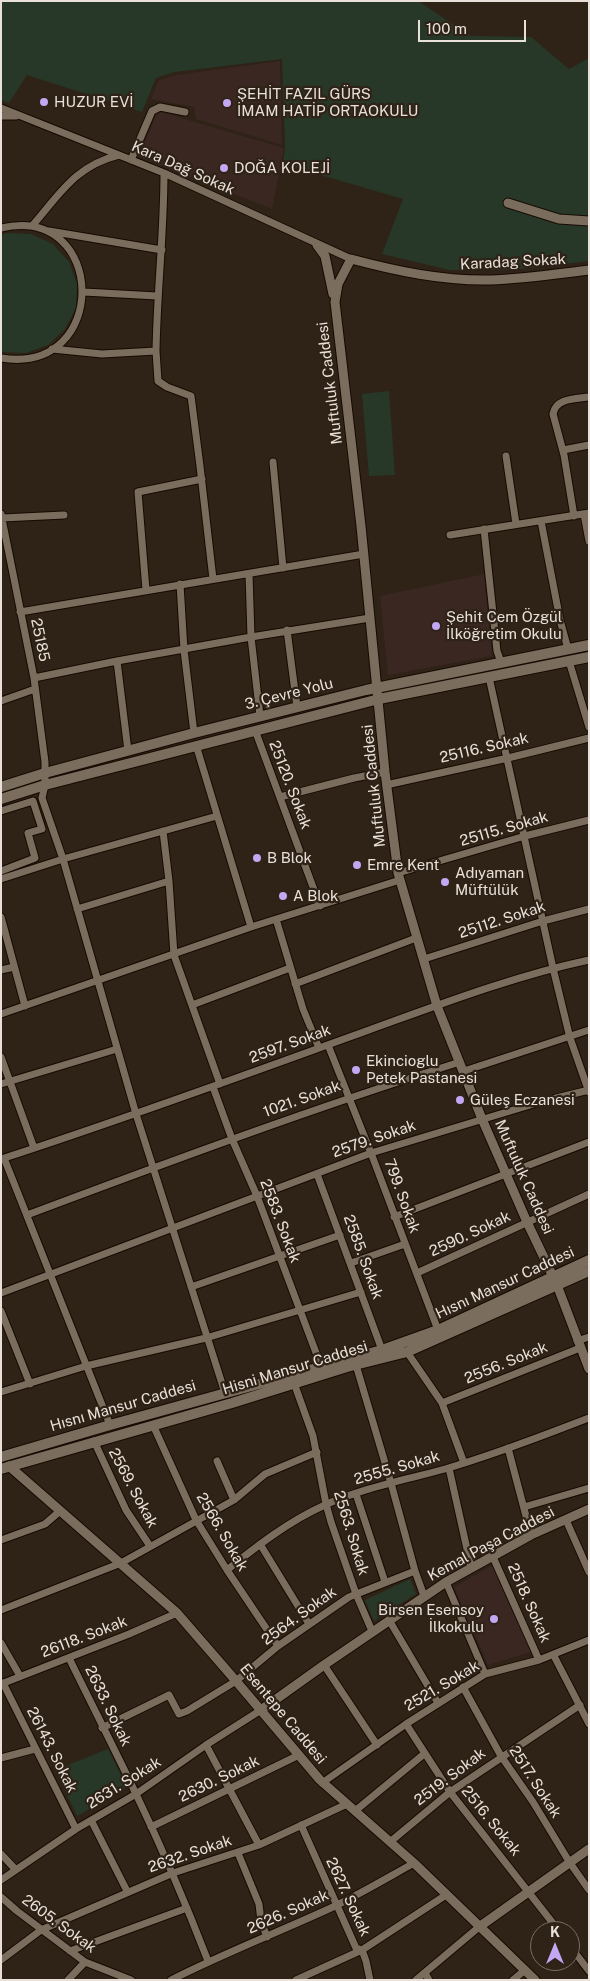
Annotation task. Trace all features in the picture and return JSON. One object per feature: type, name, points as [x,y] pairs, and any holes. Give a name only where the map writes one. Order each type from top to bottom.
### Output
[{"type":"main road","name":"3. Çevre Yolu","points":[[1,787],[45,773],[194,733],[378,687],[589,645]]},
{"type":"main road","name":"3. Çevre Yolu","points":[[1,800],[45,785],[379,699],[589,657]]},
{"type":"main road","name":"Hısnı Mansur Caddesi","points":[[3,1463],[110,1425],[382,1350],[438,1330],[556,1281],[589,1260]]},
{"type":"main road","name":"Hisni Mansur Caddesi","points":[[3,1463],[94,1442],[356,1364],[407,1352],[556,1281],[589,1270]]},
{"type":"street","name":"Kara Dağ Sokak","points":[[1,108],[164,173],[351,259]]},
{"type":"street","points":[[132,160],[152,110],[160,108],[185,112]]},
{"type":"street","points":[[1,116],[19,116]]},
{"type":"street","points":[[32,226],[78,173],[98,162],[120,155]]},
{"type":"street","points":[[164,173],[162,250],[157,296],[156,351],[158,381],[167,387],[191,396],[213,579]]},
{"type":"street","points":[[508,203],[559,219],[589,221]]},
{"type":"street","points":[[1,228],[14,225],[32,226],[46,231],[162,250]]},
{"type":"street","points":[[1,358],[14,360],[34,358],[52,349],[65,338],[75,324],[82,308],[84,292],[81,273],[74,256],[62,242],[46,231]]},
{"type":"street","points":[[318,245],[327,261],[335,302]]},
{"type":"street","name":"Karadag Sokak","points":[[351,259],[419,274],[454,279],[516,278],[589,270]]},
{"type":"street","name":"Muftuluk Caddesi","points":[[351,259],[338,284],[335,302],[364,554],[386,785],[399,876],[437,1006],[482,1119],[527,1222],[556,1281],[589,1369]]},
{"type":"street","points":[[84,292],[157,296]]},
{"type":"street","points":[[52,349],[102,354],[156,351]]},
{"type":"street","points":[[574,516],[563,450],[553,414],[554,408],[560,402],[589,397]]},
{"type":"street","points":[[563,450],[589,445]]},
{"type":"street","points":[[506,456],[516,524]]},
{"type":"street","points":[[273,462],[283,568]]},
{"type":"street","points":[[146,590],[138,492],[202,479]]},
{"type":"street","points":[[450,535],[586,514],[589,541]]},
{"type":"street","points":[[2,516],[64,515]]},
{"type":"street","name":"25185","points":[[2,516],[34,678],[45,762],[45,785],[42,798],[77,909],[136,1114],[225,1393]]},
{"type":"street","points":[[541,521],[560,620],[568,649]]},
{"type":"street","points":[[484,530],[497,651],[501,662]]},
{"type":"street","points":[[20,612],[364,554]]},
{"type":"street","points":[[249,574],[251,637],[260,716]]},
{"type":"street","points":[[180,584],[184,650],[194,733]]},
{"type":"street","points":[[34,678],[286,630],[370,618]]},
{"type":"street","points":[[286,630],[297,707]]},
{"type":"street","points":[[117,661],[128,751]]},
{"type":"street","points":[[569,661],[589,726]]},
{"type":"street","points":[[489,677],[552,968],[570,1038],[589,1091]]},
{"type":"street","points":[[1,701],[35,689]]},
{"type":"street","name":"25120. Sokak","points":[[255,730],[320,906]]},
{"type":"street","name":"25116. Sokak","points":[[386,785],[589,738]]},
{"type":"street","points":[[196,745],[251,927]]},
{"type":"street","points":[[280,797],[385,772]]},
{"type":"street","points":[[1,811],[33,800],[42,829],[28,834],[35,858],[1,871]]},
{"type":"street","points":[[1,879],[62,859],[217,816]]},
{"type":"street","name":"25115. Sokak","points":[[1,1014],[251,927],[320,906],[399,876],[524,836],[589,820]]},
{"type":"street","name":"2583. Sokak","points":[[163,831],[170,881],[174,955],[192,1005],[232,1139],[257,1196],[321,1366]]},
{"type":"street","points":[[18,865],[21,873]]},
{"type":"street","points":[[77,909],[170,881]]},
{"type":"street","name":"25112. Sokak","points":[[424,959],[543,920],[589,909]]},
{"type":"street","points":[[1,917],[25,1006]]},
{"type":"street","points":[[276,919],[303,1009],[319,1048]]},
{"type":"street","points":[[295,984],[416,938]]},
{"type":"street","name":"2597. Sokak","points":[[3,1158],[216,1086],[437,1006],[552,968],[589,960]]},
{"type":"street","points":[[1,970],[14,967]]},
{"type":"street","points":[[192,1005],[290,968]]},
{"type":"street","name":"1021. Sokak","points":[[27,1215],[153,1167],[349,1097],[570,1038],[589,1030]]},
{"type":"street","name":"799. Sokak","points":[[328,1045],[438,1330]]},
{"type":"street","points":[[1,1084],[117,1049]]},
{"type":"street","points":[[1,1057],[34,1148]]},
{"type":"street","name":"2579. Sokak","points":[[1,1293],[371,1154],[482,1119],[589,1091]]},
{"type":"street","points":[[394,1216],[589,1142]]},
{"type":"street","points":[[3,1158],[52,1275],[110,1425]]},
{"type":"street","name":"2585. Sokak","points":[[317,1174],[382,1350]]},
{"type":"street","name":"2590. Sokak","points":[[417,1273],[589,1194]]},
{"type":"street","points":[[191,1287],[340,1235]]},
{"type":"street","points":[[351,1263],[405,1244]]},
{"type":"street","points":[[1,1392],[86,1366],[206,1338],[361,1292]]},
{"type":"street","points":[[1,1311],[30,1384]]},
{"type":"street","name":"2556. Sokak","points":[[442,1403],[579,1345],[589,1338]]},
{"type":"street","points":[[407,1352],[442,1403],[464,1463]]},
{"type":"street","points":[[356,1364],[415,1571],[424,1596]]},
{"type":"street","name":"2563. Sokak","points":[[294,1383],[318,1452],[326,1504],[356,1594],[372,1631]]},
{"type":"street","name":"2555. Sokak","points":[[227,1570],[260,1544],[296,1520],[326,1504],[391,1483],[464,1463],[589,1418]]},
{"type":"street","name":"2566. Sokak","points":[[153,1425],[196,1520],[278,1646]]},
{"type":"street","name":"2569. Sokak","points":[[94,1442],[126,1510],[150,1546]]},
{"type":"street","points":[[508,1448],[531,1535]]},
{"type":"street","points":[[1,1610],[121,1563],[234,1500],[265,1474],[318,1452]]},
{"type":"street","points":[[218,1461],[234,1500]]},
{"type":"street","name":"Esentepe Caddesi","points":[[3,1463],[121,1563],[176,1613],[322,1783],[414,1863],[535,1980]]},
{"type":"street","points":[[448,1468],[472,1566]]},
{"type":"street","points":[[524,1507],[589,1488]]},
{"type":"street","points":[[356,1494],[385,1582]]},
{"type":"street","name":"Kemal Paşa Caddesi","points":[[261,1710],[372,1631],[472,1566],[493,1557],[531,1535],[589,1509]]},
{"type":"street","points":[[1,1540],[45,1524],[60,1511]]},
{"type":"street","points":[[566,1520],[589,1572]]},
{"type":"street","points":[[260,1544],[309,1624]]},
{"type":"street","name":"2518. Sokak","points":[[493,1557],[539,1660]]},
{"type":"street","name":"2564. Sokak","points":[[102,1728],[168,1695],[179,1714],[236,1681],[278,1646],[356,1594],[415,1571]]},
{"type":"street","points":[[446,1582],[485,1674]]},
{"type":"street","name":"26118. Sokak","points":[[2,1684],[176,1613]]},
{"type":"street","points":[[389,1620],[438,1703]]},
{"type":"street","name":"2521. Sokak","points":[[322,1783],[406,1724],[485,1674],[554,1656],[589,1640]]},
{"type":"street","points":[[1,1643],[20,1676]]},
{"type":"street","points":[[554,1656],[589,1724]]},
{"type":"street","name":"2633. Sokak","points":[[69,1658],[173,1873],[208,1961]]},
{"type":"street","points":[[324,1664],[378,1745]]},
{"type":"street","name":"26143. Sokak","points":[[2,1684],[76,1829]]},
{"type":"street","name":"2517. Sokak","points":[[463,1687],[501,1756],[589,1890]]},
{"type":"street","name":"2519. Sokak","points":[[390,1842],[450,1792],[501,1756],[580,1705]]},
{"type":"street","name":"2631. Sokak","points":[[1,1880],[76,1829],[136,1794],[206,1745],[261,1710]]},
{"type":"street","name":"2516. Sokak","points":[[406,1724],[450,1792],[552,1921]]},
{"type":"street","points":[[206,1745],[259,1845]]},
{"type":"street","points":[[1,1758],[35,1749]]},
{"type":"street","points":[[355,1811],[424,1754]]},
{"type":"street","name":"2630. Sokak","points":[[151,1827],[298,1755]]},
{"type":"street","name":"2632. Sokak","points":[[1,1960],[41,1930],[127,1891],[173,1873],[259,1845],[348,1804]]},
{"type":"street","points":[[91,1820],[127,1891]]},
{"type":"street","name":"2627. Sokak","points":[[300,1825],[356,1948],[362,1950]]},
{"type":"street","points":[[416,1980],[479,1927],[589,1849]]},
{"type":"street","points":[[238,1853],[259,1904],[261,1922],[267,1937]]},
{"type":"street","points":[[1,1854],[16,1870]]},
{"type":"street","name":"2626. Sokak","points":[[171,1980],[208,1961],[336,1906],[414,1863]]},
{"type":"street","points":[[296,1980],[362,1950],[446,1896]]},
{"type":"street","name":"2605. Sokak","points":[[1,1897],[41,1930],[85,1962],[132,1980]]},
{"type":"street","points":[[70,1951],[187,1908]]},
{"type":"street","points":[[362,1950],[370,1980]]},
{"type":"street","points":[[580,1959],[589,1971]]},
{"type":"street","points":[[68,1980],[85,1962]]},
{"type":"street","points":[[513,1980],[525,1970]]},
{"type":"street","points":[[425,1973],[429,1980]]},
{"type":"shaded area","name":"ŞEHİT FAZIL GÜRS İMAM HATİP ORTAOKULU","points":[[280,61],[282,145],[196,119],[194,107],[151,99],[158,81],[176,75]]},
{"type":"shaded area","name":"DOĞA KOLEJİ","points":[[161,112],[284,148],[272,209],[142,158],[140,153],[156,116]]},
{"type":"shaded area","name":"Şehit Cem Özgül İlköğretim Okulu","points":[[484,574],[492,656],[388,675],[380,596]]},
{"type":"shaded area","name":"Birsen Esensoy İlkokulu","points":[[497,1563],[531,1652],[488,1665],[454,1587]]},
{"type":"green space","points":[[1,1],[418,1],[471,36],[531,37],[569,69],[589,58],[589,261],[512,270],[450,270],[382,254],[403,199],[283,164],[285,148],[282,59],[175,72],[156,78],[142,112],[27,75],[9,103],[1,100]]},
{"type":"green space","points":[[7,233],[31,234],[53,244],[69,262],[77,284],[76,308],[65,329],[48,345],[26,353],[1,352],[1,235]]},
{"type":"green space","points":[[389,391],[395,475],[369,476],[362,394]]},
{"type":"green space","points":[[410,1579],[416,1594],[374,1621],[365,1600]]},
{"type":"green space","points":[[108,1749],[127,1787],[77,1816],[55,1770]]},
{"type":"place","name":"HUZUR EVİ","points":[[44,102]]},
{"type":"place","name":"ŞEHİT FAZIL GÜRS İMAM HATİP ORTAOKULU","points":[[227,103]]},
{"type":"place","name":"DOĞA KOLEJİ","points":[[224,168]]},
{"type":"place","name":"Şehit Cem Özgül İlköğretim Okulu","points":[[436,626]]},
{"type":"place","name":"B Blok","points":[[257,858]]},
{"type":"place","name":"Emre Kent","points":[[357,865]]},
{"type":"place","name":"Adıyaman Müftülük","points":[[445,882]]},
{"type":"place","name":"A Blok","points":[[283,896]]},
{"type":"place","name":"Ekincioglu Petek Pastanesi","points":[[356,1070]]},
{"type":"place","name":"Güleş Eczanesi","points":[[460,1100]]},
{"type":"place","name":"Birsen Esensoy İlkokulu","points":[[494,1619]]}]
